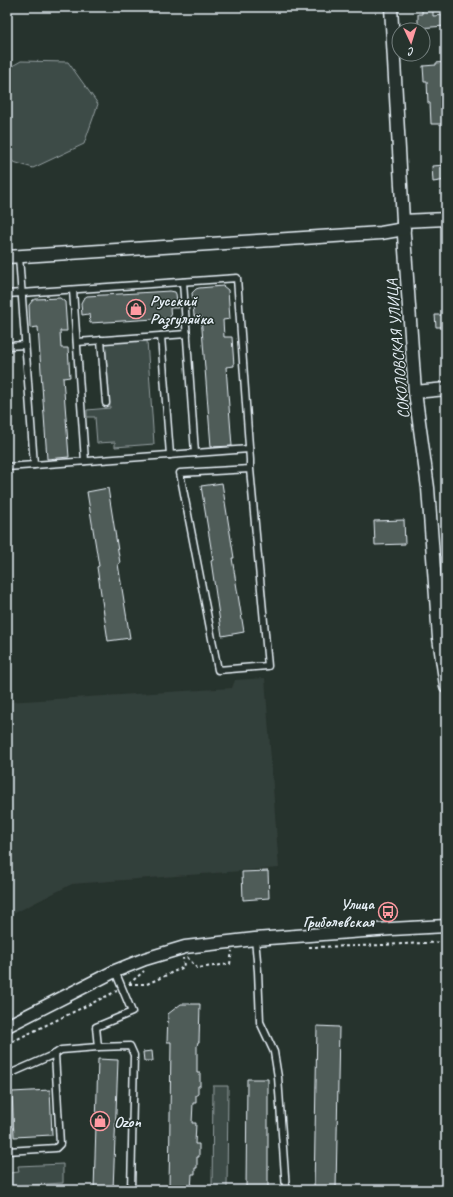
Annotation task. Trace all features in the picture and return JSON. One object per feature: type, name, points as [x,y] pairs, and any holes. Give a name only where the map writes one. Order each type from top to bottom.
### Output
[{"type":"street","name":"СОКОЛОВСКАЯ УЛИЦА","points":[[391,7],[403,225],[415,392],[428,488],[443,638],[446,686]]},
{"type":"street","points":[[13,257],[373,233],[403,225],[446,219]]},
{"type":"street","points":[[415,392],[446,390]]},
{"type":"street","points":[[7,1026],[115,972],[145,959],[185,947],[255,939],[446,926]]},
{"type":"lane","points":[[13,257],[22,293],[34,465]]},
{"type":"lane","points":[[7,294],[236,278],[250,469],[268,666],[218,670],[180,473],[250,469]]},
{"type":"lane","points":[[183,282],[195,453]]},
{"type":"lane","points":[[73,290],[85,461]]},
{"type":"lane","points":[[77,342],[187,334]]},
{"type":"lane","points":[[161,336],[170,455]]},
{"type":"lane","points":[[101,340],[106,403]]},
{"type":"lane","points":[[7,346],[26,345]]},
{"type":"lane","points":[[7,467],[249,449]]},
{"type":"lane","points":[[255,939],[260,1022],[274,1052],[278,1077],[286,1190]]},
{"type":"lane","points":[[98,1047],[96,1027],[132,1012],[115,972]]},
{"type":"lane","points":[[7,1075],[61,1050],[130,1046],[134,1055],[131,1190]]},
{"type":"lane","points":[[7,1151],[56,1148],[60,1144],[55,1054]]},
{"type":"path","points":[[305,947],[446,942]]},
{"type":"path","points":[[187,957],[197,968],[230,964],[233,950],[226,951]]},
{"type":"path","points":[[179,959],[192,956]]},
{"type":"path","points":[[129,984],[147,984],[184,967],[183,958]]},
{"type":"path","points":[[7,1044],[122,989],[146,970]]},
{"type":"shaded area","points":[[21,61],[68,62],[98,104],[84,144],[33,168],[7,160],[7,69]]},
{"type":"shaded area","points":[[147,340],[154,444],[115,447],[115,442],[97,443],[95,417],[87,417],[87,410],[110,408],[105,343]]},
{"type":"shaded area","points":[[265,678],[279,868],[72,884],[7,917],[7,702],[232,688],[235,680]]},
{"type":"shaded area","points":[[213,1086],[228,1086],[227,1190],[212,1190]]},
{"type":"shaded area","points":[[63,1164],[63,1183],[11,1186],[10,1173],[19,1172],[18,1166]]},
{"type":"building","points":[[422,8],[433,8],[433,16],[446,15],[446,26],[431,27],[431,22],[418,22],[418,14],[422,14]]},
{"type":"building","points":[[446,62],[446,70],[444,70],[446,102],[443,102],[444,124],[431,124],[427,81],[424,81],[423,66],[436,65],[436,63]]},
{"type":"building","points":[[446,165],[446,180],[433,182],[432,166]]},
{"type":"building","points":[[223,286],[228,290],[230,319],[223,320],[224,337],[232,337],[234,366],[226,367],[232,446],[211,447],[201,316],[194,316],[192,293],[199,288]]},
{"type":"building","points":[[170,291],[175,292],[176,294],[178,308],[170,308],[171,318],[90,323],[89,314],[82,315],[81,303],[87,296]]},
{"type":"building","points":[[60,298],[65,302],[67,331],[60,331],[61,348],[68,348],[70,377],[63,378],[69,457],[47,459],[38,327],[30,328],[29,305],[36,299]]},
{"type":"building","points":[[435,315],[446,315],[446,327],[436,327]]},
{"type":"building","points":[[222,483],[244,632],[222,636],[211,561],[213,560],[201,486]]},
{"type":"building","points":[[108,488],[130,638],[108,641],[97,567],[99,566],[87,492]]},
{"type":"building","points":[[404,520],[405,544],[375,545],[374,521]]},
{"type":"building","points":[[268,871],[269,898],[243,900],[242,872]]},
{"type":"building","points":[[181,1004],[200,1004],[197,1073],[200,1073],[200,1086],[198,1086],[196,1103],[193,1103],[192,1123],[196,1123],[195,1144],[199,1144],[199,1157],[197,1157],[197,1168],[195,1168],[195,1174],[192,1174],[191,1190],[169,1190],[171,1042],[167,1042],[168,1014]]},
{"type":"building","points":[[317,1026],[339,1027],[336,1190],[314,1190]]},
{"type":"building","points":[[152,1051],[153,1061],[144,1061],[143,1052]]},
{"type":"building","points":[[98,1059],[118,1060],[113,1190],[94,1190]]},
{"type":"building","points":[[247,1079],[268,1079],[268,1190],[246,1190]]},
{"type":"building","points":[[50,1090],[52,1135],[14,1137],[12,1092]]},
{"type":"place","name":"Русский Разгуляйка","points":[[136,309]]},
{"type":"place","name":"Улица Гриболевская","points":[[388,912]]},
{"type":"place","name":"Ozon","points":[[100,1121]]}]
